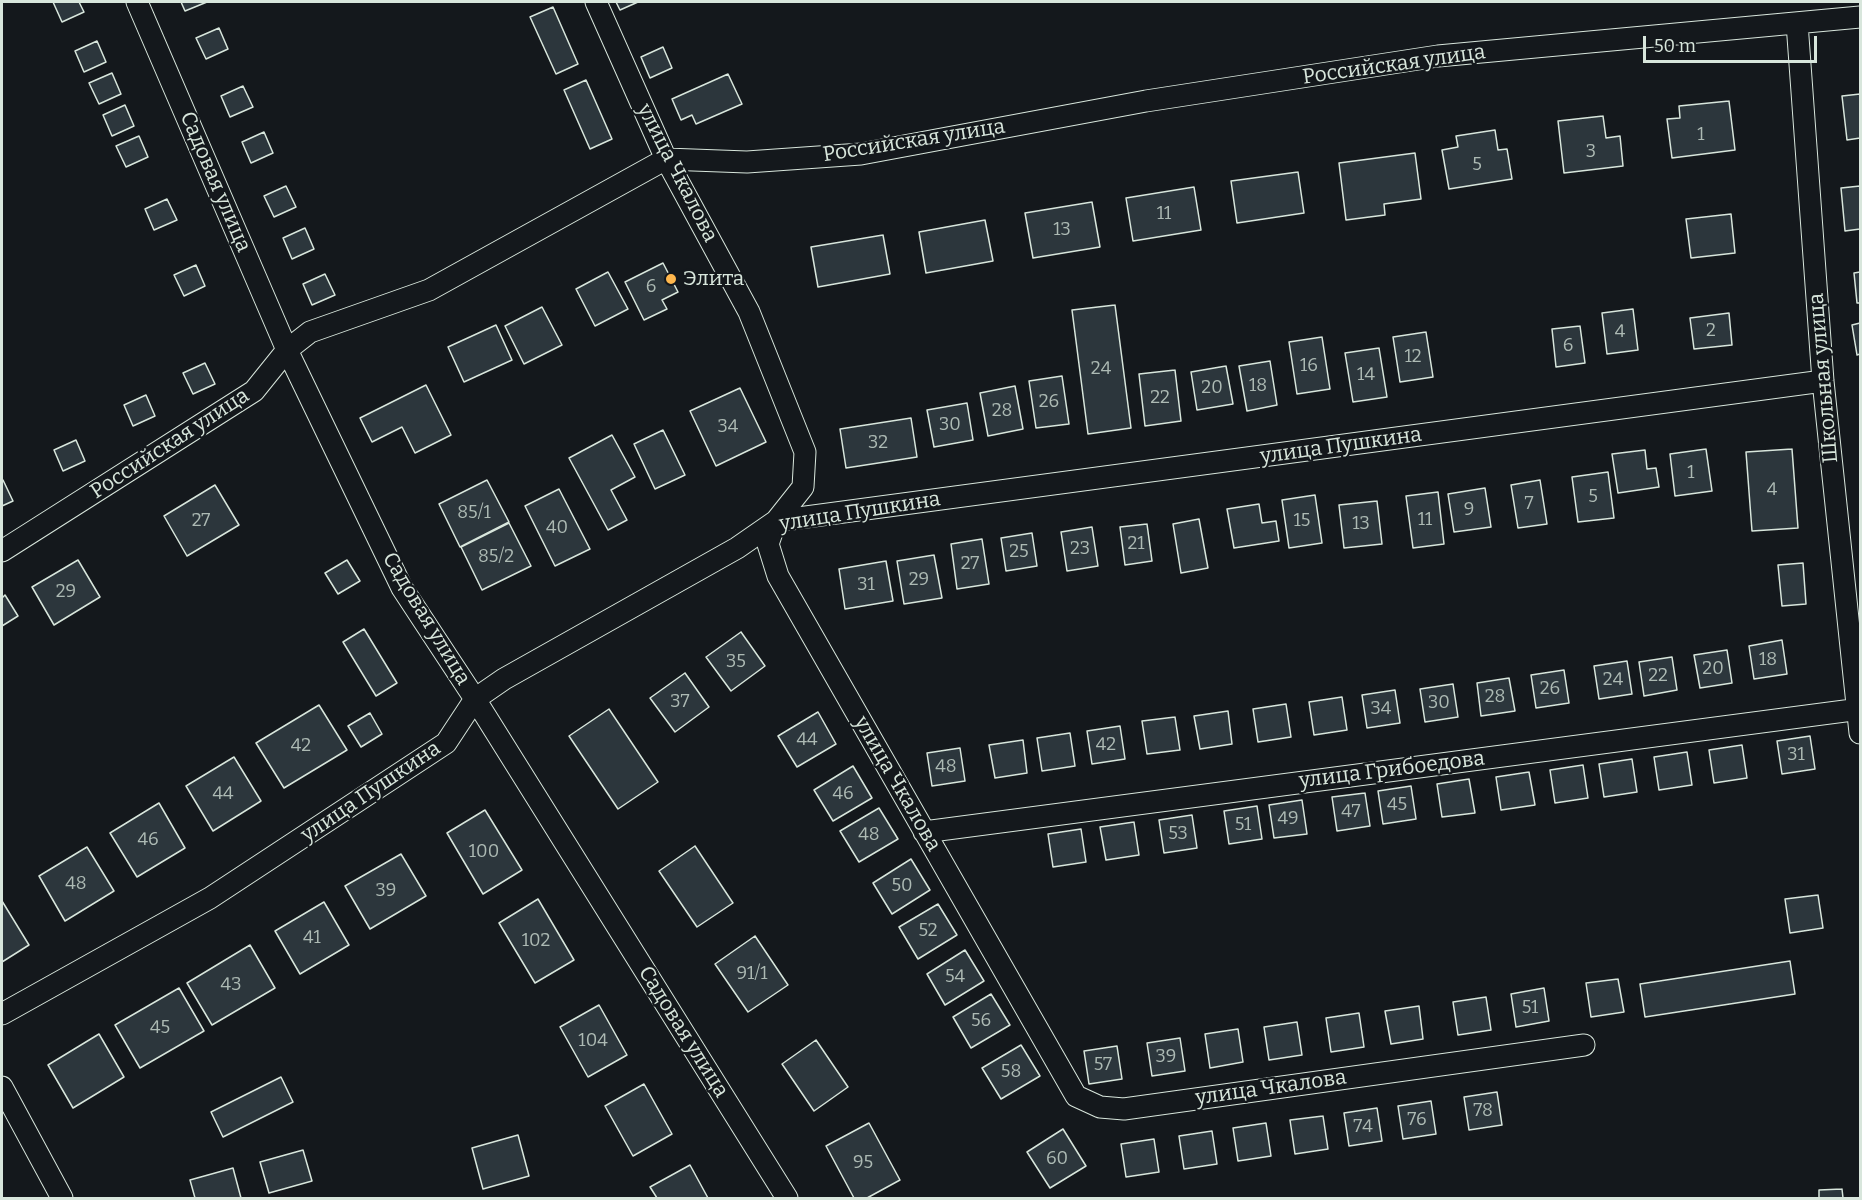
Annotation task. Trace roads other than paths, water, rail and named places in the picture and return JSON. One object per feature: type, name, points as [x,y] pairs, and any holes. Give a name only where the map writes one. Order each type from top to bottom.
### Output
[{"type":"street","name":"Садовая улица","points":[[137,2],[287,350],[402,588],[475,699],[787,1198]]},
{"type":"street","name":"улица Чкалова","points":[[596,2],[666,159],[749,312],[806,452],[803,487],[776,521],[768,544],[778,576],[1076,1096],[1100,1107],[1124,1108],[1584,1045]]},
{"type":"street","name":"Российская улица","points":[[2,551],[254,391],[287,350],[310,332],[429,290],[666,159],[747,162],[861,154],[1146,100],[1438,56],[1860,17]]},
{"type":"street","name":"Школьная улица","points":[[1797,23],[1823,381],[1860,709],[1860,733]]},
{"type":"street","name":"улица Пушкина","points":[[2,1014],[210,898],[446,743],[475,699],[504,679],[737,548],[776,521],[1823,381]]},
{"type":"street","name":"улица Грибоедова","points":[[924,832],[1860,709]]},
{"type":"street","points":[[2,1087],[62,1198]]},
{"type":"place","name":"Элита","points":[[671,279]]}]
